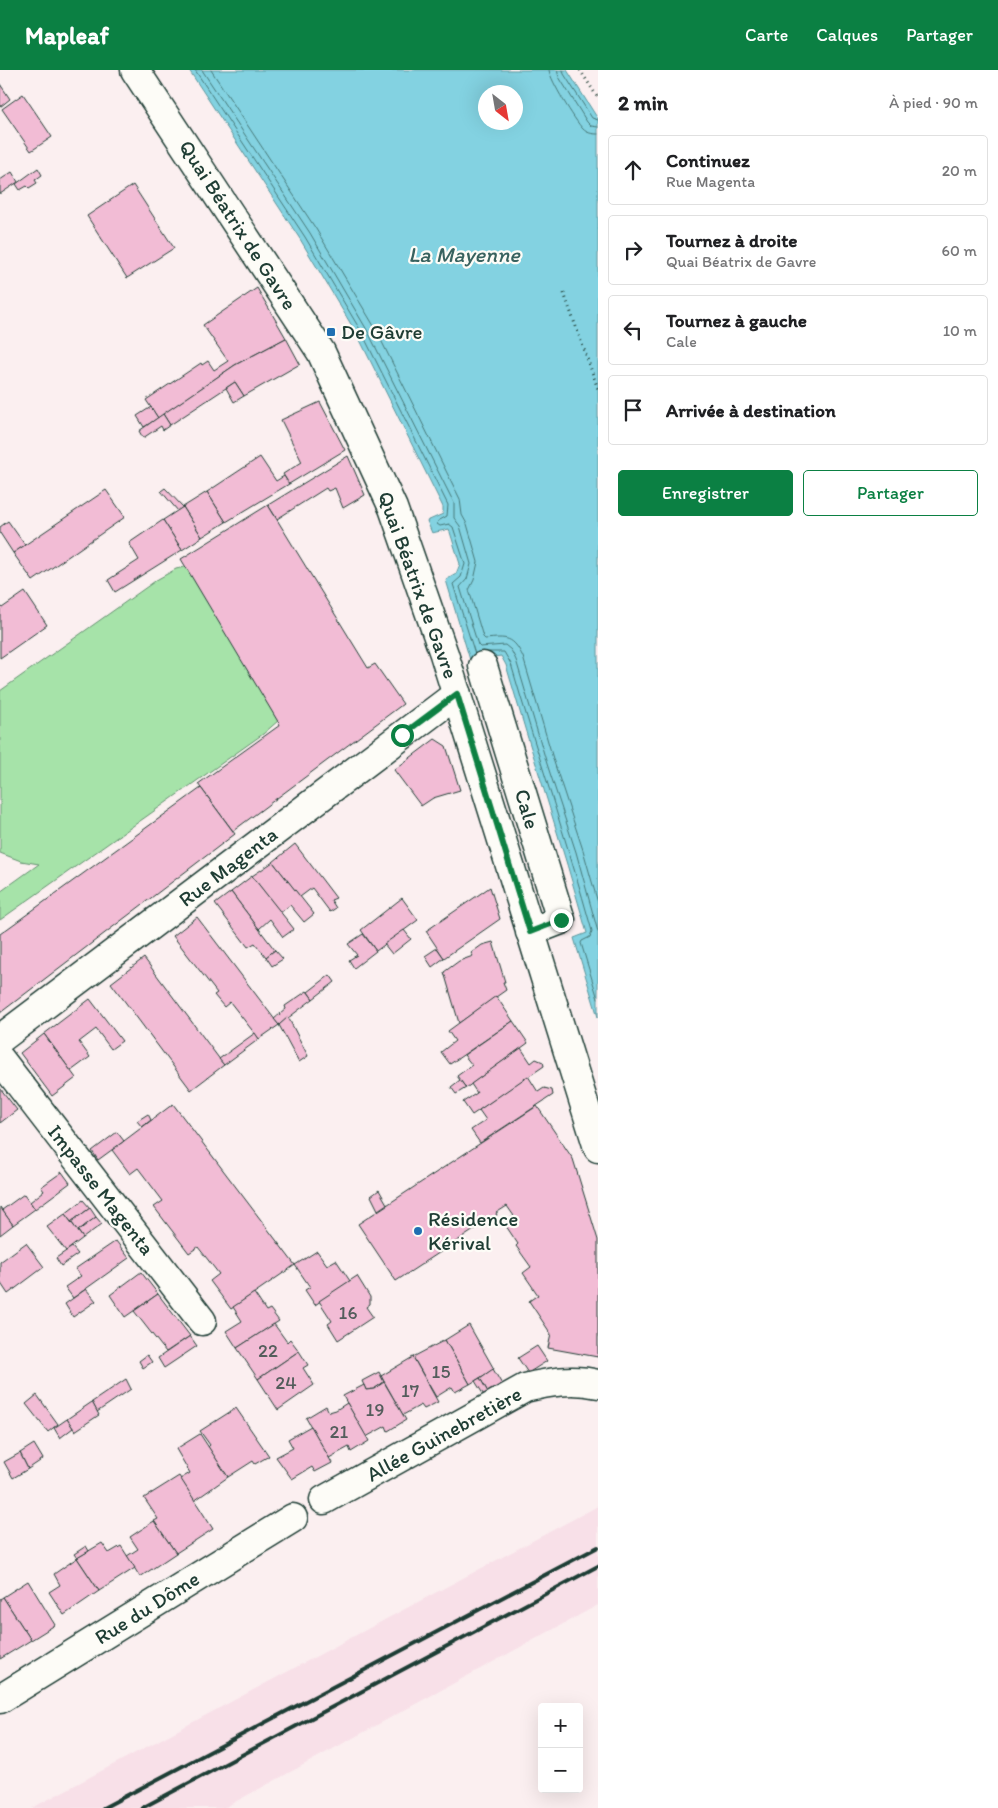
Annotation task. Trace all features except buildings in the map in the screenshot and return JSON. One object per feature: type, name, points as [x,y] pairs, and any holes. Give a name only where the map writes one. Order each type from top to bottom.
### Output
[{"type":"street","name":"Quai Béatrix de Gavre","points":[[135,70],[321,352],[393,508],[457,694],[598,1148]]},
{"type":"street","name":"Cale","points":[[483,666],[561,920],[530,932]]},
{"type":"street","name":"Rue Magenta","points":[[0,1039],[457,694]]},
{"type":"street","name":"Impasse Magenta","points":[[0,1059],[202,1321]]},
{"type":"street","name":"Allée Guinebretière","points":[[324,1500],[525,1388],[556,1381],[598,1384]]},
{"type":"street","name":"Rue du Dôme","points":[[0,1699],[293,1518]]},
{"type":"path","points":[[580,70],[598,98]]},
{"type":"path","points":[[564,293],[598,389]]},
{"type":"shaded area","points":[[598,1506],[598,1605],[224,1808],[32,1808]]},
{"type":"green space","points":[[197,564],[279,720],[263,734],[0,920],[0,892],[39,864],[21,861],[0,853],[0,691],[158,579],[176,569]]},
{"type":"water","name":"La Mayenne","points":[[189,70],[567,70],[598,119],[598,1017],[574,938],[587,933],[506,665],[501,656],[470,660],[446,580],[456,574],[460,564],[449,529],[432,533],[427,521],[443,514],[443,507],[358,336],[300,239]]},
{"type":"railway","points":[[103,1808],[598,1547]]},
{"type":"railway","points":[[142,1808],[598,1566]]},
{"type":"place","name":"De Gâvre","points":[[331,332]]},
{"type":"place","name":"Résidence Kérival","points":[[418,1231]]},
{"type":"route","points":[[402,735],[457,694],[530,932],[561,920]]}]
